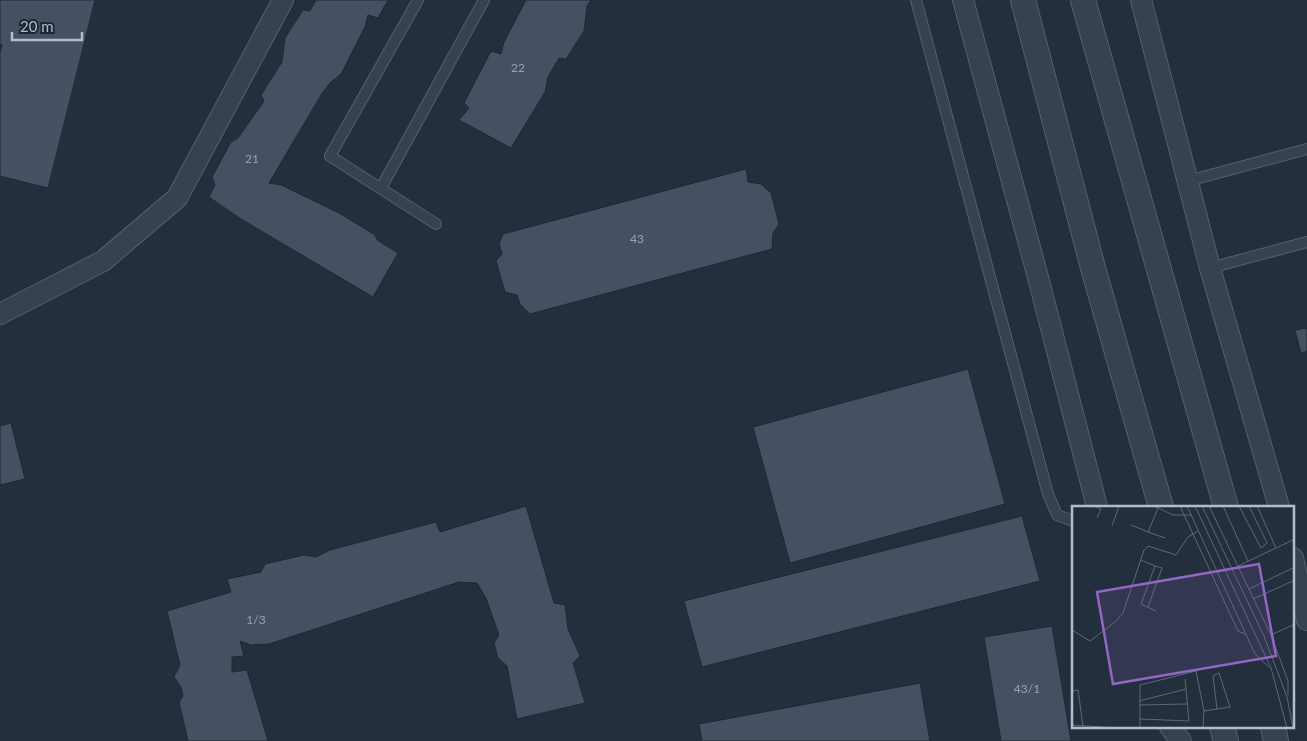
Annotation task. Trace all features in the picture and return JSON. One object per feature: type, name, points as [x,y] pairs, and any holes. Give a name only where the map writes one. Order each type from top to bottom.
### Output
[{"type":"street","points":[[0,314],[103,262],[177,198],[284,0]]},
{"type":"street","points":[[964,0],[1040,281],[1097,506]]},
{"type":"street","points":[[1023,0],[1093,268],[1160,506]]},
{"type":"street","points":[[1083,0],[1226,506]]},
{"type":"street","points":[[1141,0],[1210,268],[1279,506]]},
{"type":"street","points":[[1300,570],[1307,620]]},
{"type":"street","points":[[1171,728],[1181,741]]},
{"type":"street","points":[[1222,728],[1226,741]]},
{"type":"street","points":[[1273,728],[1276,741]]},
{"type":"lane","points":[[418,0],[330,156],[436,224]]},
{"type":"lane","points":[[381,188],[484,0]]},
{"type":"lane","points":[[916,0],[1048,494],[1057,515],[1072,521]]},
{"type":"lane","points":[[1188,181],[1307,149]]},
{"type":"lane","points":[[1210,268],[1307,242]]},
{"type":"building","points":[[0,0],[95,0],[48,188],[0,176],[0,53],[2,45],[0,44]]},
{"type":"building","points":[[316,0],[388,0],[378,18],[368,15],[365,27],[341,74],[330,83],[321,95],[269,183],[281,185],[339,213],[375,235],[377,240],[398,253],[373,297],[241,219],[209,197],[215,185],[212,177],[231,142],[238,138],[264,101],[261,95],[282,62],[285,38],[303,10],[310,11]]},
{"type":"building","points":[[526,0],[591,0],[587,6],[584,31],[566,59],[559,58],[548,77],[545,92],[511,148],[459,120],[469,108],[464,103],[491,51],[501,54],[504,42]]},
{"type":"building","points":[[746,169],[748,182],[761,184],[771,193],[779,224],[773,233],[772,249],[530,314],[520,304],[517,295],[505,292],[496,261],[502,254],[499,244],[503,234]]},
{"type":"building","points":[[1307,328],[1307,351],[1301,353],[1295,330]]},
{"type":"building","points":[[968,369],[1005,504],[790,563],[753,427]]},
{"type":"building","points":[[11,423],[25,479],[0,485],[0,426]]},
{"type":"building","points":[[526,506],[554,603],[565,605],[568,629],[580,656],[573,663],[585,703],[517,719],[507,666],[498,658],[494,643],[499,635],[486,598],[477,583],[459,582],[269,644],[251,645],[240,641],[244,656],[232,657],[232,672],[247,670],[268,741],[188,741],[179,702],[183,696],[181,687],[174,677],[180,665],[167,611],[231,592],[227,579],[261,572],[265,564],[304,555],[316,557],[330,550],[436,522],[440,532]]},
{"type":"building","points":[[1022,516],[1040,581],[702,667],[684,601]]},
{"type":"building","points":[[1052,626],[1071,741],[1001,741],[984,637]]},
{"type":"building","points":[[920,683],[930,741],[702,741],[699,724]]}]
